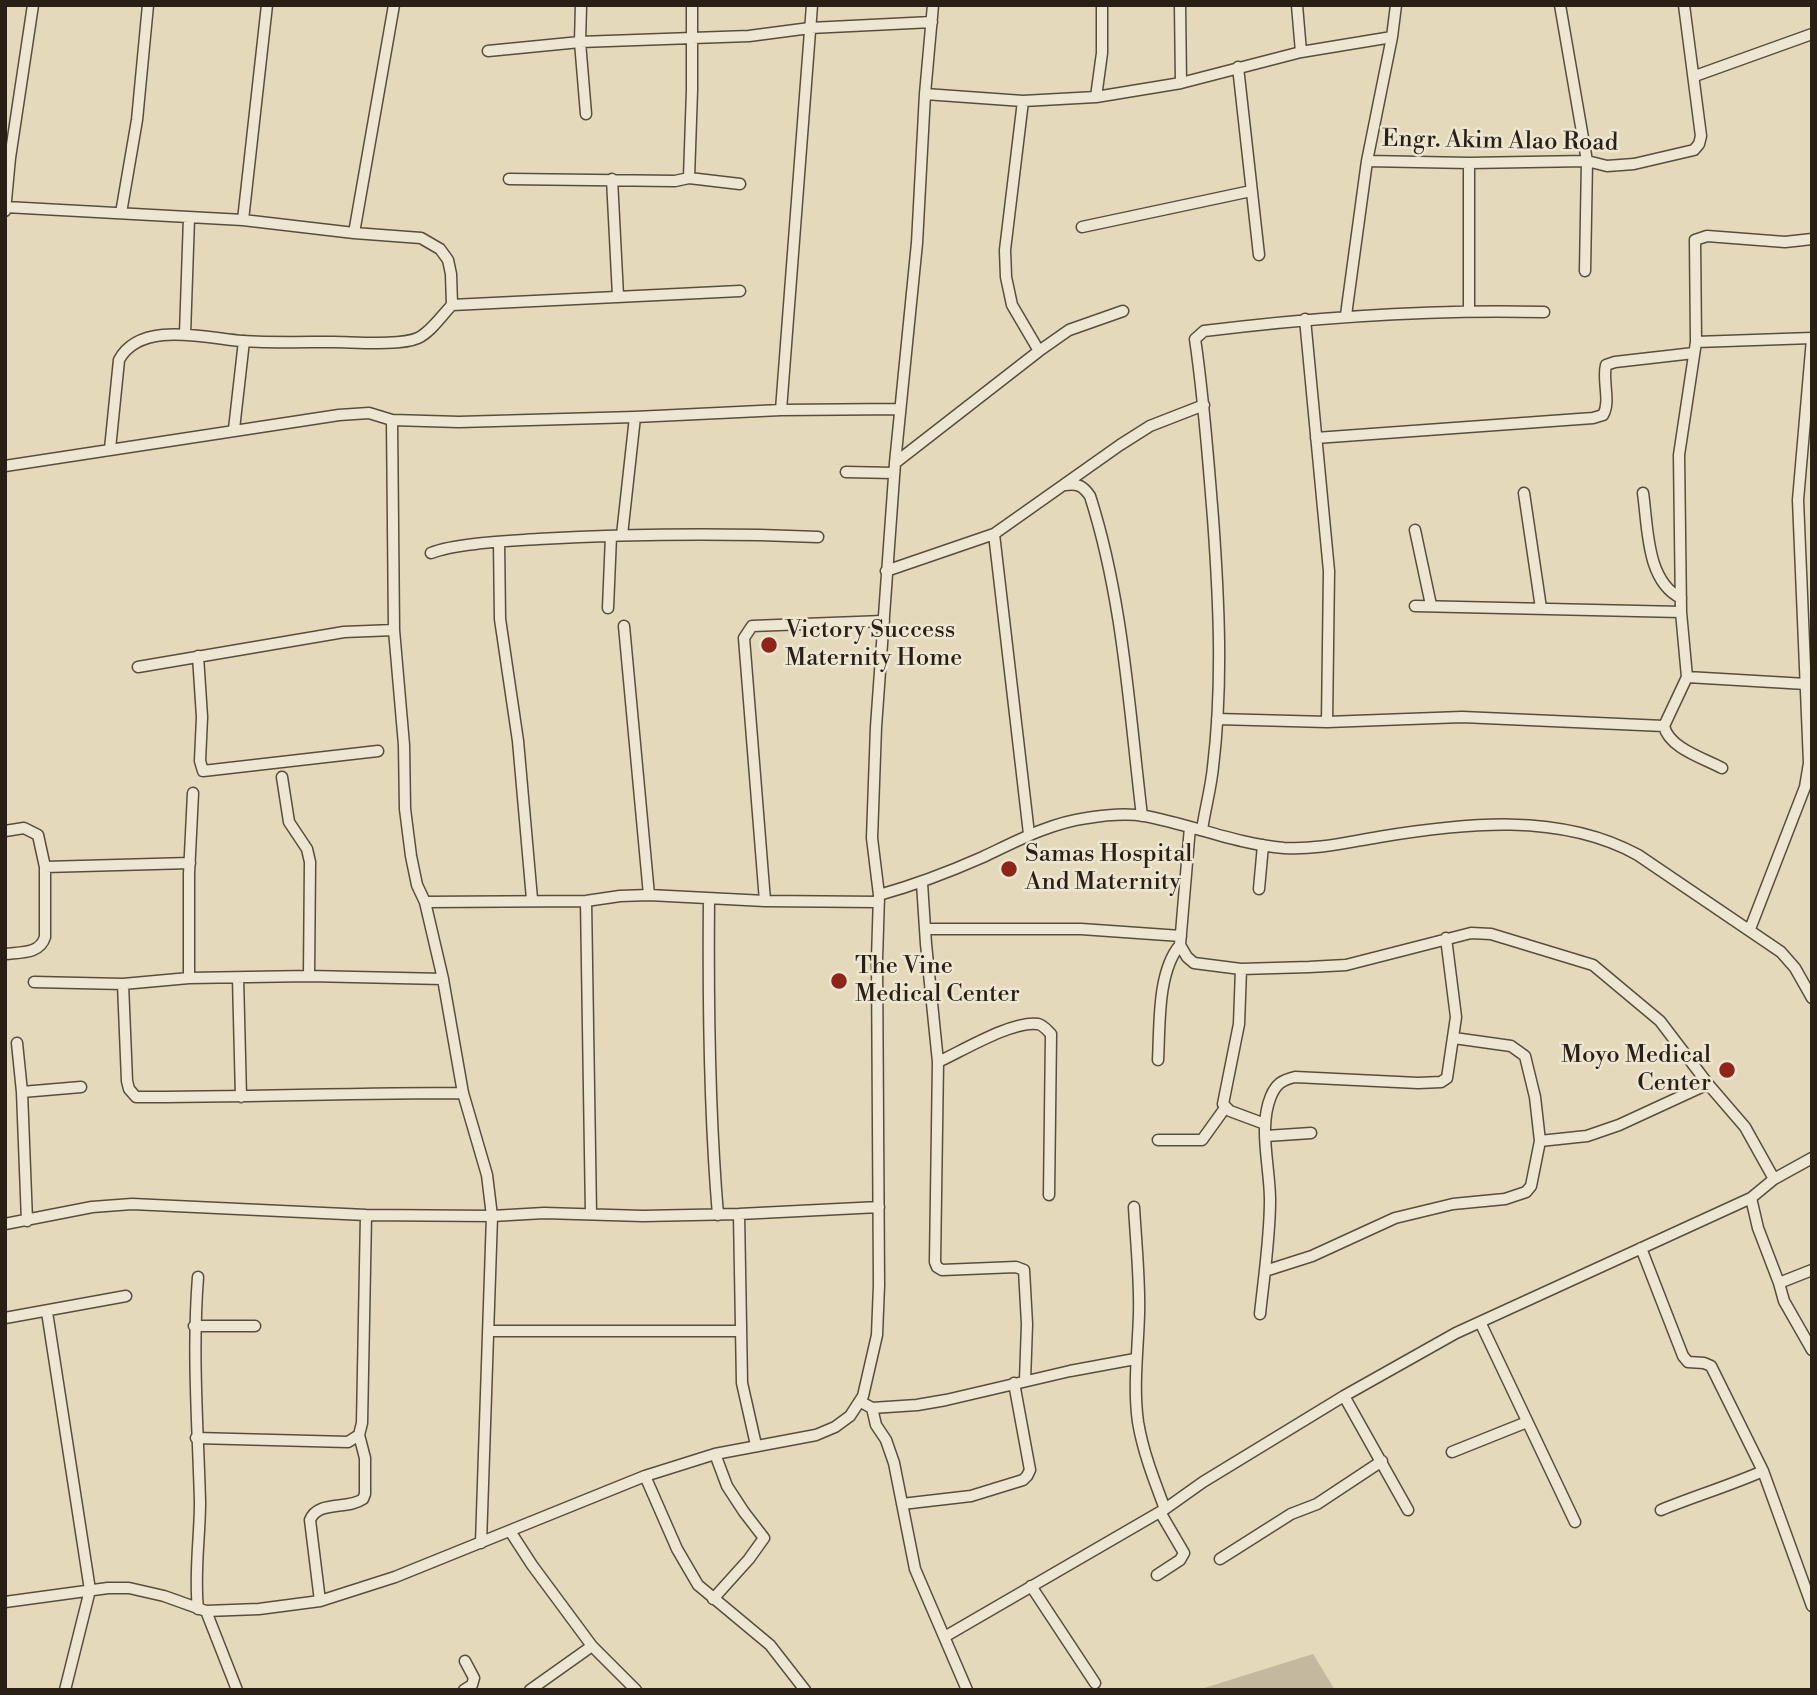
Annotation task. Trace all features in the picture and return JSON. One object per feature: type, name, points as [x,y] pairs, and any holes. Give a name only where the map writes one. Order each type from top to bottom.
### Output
[{"type":"street","points":[[33,5],[5,209],[243,220],[421,238],[440,249],[448,260],[452,305]]},
{"type":"street","points":[[121,213],[137,120],[148,5]]},
{"type":"street","points":[[243,220],[267,5]]},
{"type":"street","points":[[354,233],[394,5]]},
{"type":"street","points":[[580,5],[586,114]]},
{"type":"street","points":[[688,178],[692,5]]},
{"type":"street","points":[[781,410],[811,5]]},
{"type":"street","points":[[933,5],[917,243],[886,570],[876,727],[872,838],[879,898],[879,1207],[877,1335],[866,1405],[886,1440],[894,1463],[915,1569],[967,1690]]},
{"type":"street","points":[[1096,97],[1102,53],[1102,5]]},
{"type":"street","points":[[1180,5],[1181,83]]},
{"type":"street","points":[[1297,5],[1301,52]]},
{"type":"street","points":[[1346,315],[1367,161],[1392,37],[1395,5]]},
{"type":"street","points":[[1560,5],[1587,161],[1585,271]]},
{"type":"street","name":"Engr. Akim Alao Road","points":[[1367,161],[1587,161],[1607,166],[1634,164],[1694,150],[1701,136],[1684,5]]},
{"type":"street","points":[[488,51],[580,42],[749,36],[810,28],[932,22]]},
{"type":"street","points":[[1695,76],[1812,34]]},
{"type":"street","points":[[925,94],[1023,101],[1096,97],[1181,83],[1301,52],[1392,37]]},
{"type":"street","points":[[1238,67],[1259,255]]},
{"type":"street","points":[[1023,101],[1005,250],[1006,277],[1012,305],[1039,351]]},
{"type":"street","points":[[1469,163],[1469,310]]},
{"type":"street","points":[[509,179],[675,181],[688,178],[740,184]]},
{"type":"street","points":[[612,179],[618,296]]},
{"type":"street","points":[[1082,227],[1251,191]]},
{"type":"street","points":[[185,334],[188,218]]},
{"type":"street","points":[[1721,768],[1672,741],[1664,726],[1687,677],[1681,612],[1679,455],[1695,348],[1693,247],[1695,240],[1707,236],[1785,242],[1812,239]]},
{"type":"street","points":[[110,449],[118,360],[125,348],[147,338],[185,334],[244,341],[415,340],[452,305],[740,291]]},
{"type":"street","points":[[1202,830],[1213,767],[1220,678],[1219,595],[1205,405],[1195,339],[1204,331],[1346,315],[1469,310],[1544,312]]},
{"type":"street","points":[[846,472],[895,468],[1039,351],[1069,330],[1123,311]]},
{"type":"street","points":[[1305,319],[1329,571],[1327,722]]},
{"type":"street","points":[[1316,438],[1593,418],[1603,415],[1607,409],[1604,375],[1606,365],[1695,348],[1812,338],[1798,484],[1801,615],[1810,754],[1808,774],[1750,929]]},
{"type":"street","points":[[234,429],[244,341]]},
{"type":"street","points":[[886,570],[994,534],[1150,426],[1205,405]]},
{"type":"street","points":[[5,466],[234,429],[369,413],[392,420],[459,422],[781,410],[900,409]]},
{"type":"street","points":[[608,608],[616,535],[635,417]]},
{"type":"street","points":[[392,420],[394,630],[404,745],[405,809],[417,885],[425,902],[443,979],[463,1093],[487,1175],[492,1216],[481,1543]]},
{"type":"street","points":[[1065,485],[1084,487],[1090,496],[1111,572],[1118,610],[1142,816]]},
{"type":"street","points":[[1524,493],[1541,608]]},
{"type":"street","points":[[1643,493],[1657,572],[1663,585],[1681,598]]},
{"type":"street","points":[[1415,530],[1430,605]]},
{"type":"street","points":[[431,553],[499,542],[616,535],[725,533],[818,537]]},
{"type":"street","points":[[994,534],[1029,834]]},
{"type":"street","points":[[499,542],[500,620],[518,741],[532,899]]},
{"type":"street","points":[[1415,606],[1681,612]]},
{"type":"street","points":[[765,901],[744,638],[752,626],[884,621]]},
{"type":"street","points":[[624,626],[649,895]]},
{"type":"street","points":[[138,667],[344,632],[394,630]]},
{"type":"street","points":[[198,656],[202,717],[200,761],[203,771],[378,751]]},
{"type":"street","points":[[1687,677],[1806,684]]},
{"type":"street","points":[[1217,719],[1327,722],[1462,717],[1664,726]]},
{"type":"street","points":[[282,777],[289,822],[307,849],[310,862],[309,976]]},
{"type":"street","points":[[189,978],[193,793]]},
{"type":"street","points":[[425,902],[532,899],[586,901],[649,895],[765,901],[879,898],[922,883],[1029,834],[1087,818],[1142,816],[1263,845],[1304,848],[1433,828],[1471,825],[1546,827],[1615,842],[1638,855],[1750,929],[1788,958],[1812,998]]},
{"type":"street","points":[[1190,827],[1181,941],[1187,957],[1194,963],[1241,969],[1346,965],[1471,933],[1491,934],[1594,965],[1660,1021],[1745,1127],[1774,1180]]},
{"type":"street","points":[[5,831],[24,828],[38,835],[45,867],[45,941],[35,950],[5,954]]},
{"type":"street","points":[[1259,889],[1263,845]]},
{"type":"street","points":[[45,867],[190,863]]},
{"type":"street","points":[[902,1504],[971,1496],[1023,1480],[1030,1470],[1020,1382],[1027,1324],[1022,1268],[942,1270],[935,1262],[938,1062],[922,883]]},
{"type":"street","points":[[709,899],[708,1034],[711,1135],[718,1215]]},
{"type":"street","points":[[586,901],[591,1214]]},
{"type":"street","points":[[925,929],[1081,929],[1181,941]]},
{"type":"street","points":[[1260,1314],[1270,1199],[1265,1124],[1270,1098],[1277,1085],[1283,1080],[1295,1077],[1441,1083],[1447,1078],[1454,1038],[1455,998],[1446,938]]},
{"type":"street","points":[[1158,1060],[1161,1005],[1166,976],[1181,941]]},
{"type":"street","points":[[1241,969],[1239,1024],[1222,1100],[1225,1108],[1265,1124]]},
{"type":"street","points":[[34,982],[123,984],[189,978],[309,976],[443,979]]},
{"type":"street","points":[[238,978],[241,1097]]},
{"type":"street","points":[[123,984],[127,1075],[132,1094],[136,1097],[463,1093]]},
{"type":"street","points":[[938,1062],[1000,1032],[1020,1026],[1037,1024],[1051,1034],[1049,1195]]},
{"type":"street","points":[[1265,1271],[1312,1256],[1395,1218],[1452,1204],[1520,1196],[1531,1186],[1540,1141],[1535,1097],[1525,1056],[1510,1046],[1454,1038]]},
{"type":"street","points":[[18,1043],[27,1220]]},
{"type":"street","points":[[1540,1141],[1587,1136],[1619,1125],[1708,1084]]},
{"type":"street","points":[[22,1092],[81,1087]]},
{"type":"street","points":[[1158,1140],[1202,1140],[1225,1108]]},
{"type":"street","points":[[1266,1136],[1311,1133]]},
{"type":"street","points":[[946,1636],[1162,1510],[1344,1396],[1456,1334],[1751,1198],[1774,1180],[1812,1158]]},
{"type":"street","points":[[1751,1198],[1758,1228],[1784,1301],[1812,1350]]},
{"type":"street","points":[[5,1224],[92,1207],[132,1204],[366,1214],[492,1216],[544,1213],[718,1215],[879,1207]]},
{"type":"street","points":[[1134,1207],[1139,1315],[1135,1359],[1138,1421],[1162,1510],[1184,1553],[1180,1560],[1157,1575]]},
{"type":"street","points":[[320,1601],[310,1520],[312,1514],[320,1509],[353,1504],[363,1499],[365,1494],[365,1458],[359,1436],[362,1423],[366,1214]]},
{"type":"street","points":[[739,1214],[742,1383],[756,1445]]},
{"type":"street","points":[[1641,1248],[1683,1356],[1688,1362],[1711,1366],[1763,1471],[1812,1606]]},
{"type":"street","points":[[1779,1283],[1812,1270]]},
{"type":"street","points":[[198,1277],[194,1326],[200,1527],[196,1587],[202,1610],[237,1690]]},
{"type":"street","points":[[5,1318],[125,1296]]},
{"type":"street","points":[[47,1312],[90,1590],[65,1690]]},
{"type":"street","points":[[1481,1324],[1575,1522]]},
{"type":"street","points":[[194,1326],[255,1326]]},
{"type":"street","points":[[488,1331],[740,1331]]},
{"type":"street","points":[[5,1602],[90,1590],[129,1588],[164,1596],[202,1610],[259,1609],[320,1601],[395,1577],[645,1476],[715,1454],[816,1435],[835,1427],[866,1405],[917,1405],[1135,1359]]},
{"type":"street","points":[[1344,1396],[1408,1510]]},
{"type":"street","points":[[1452,1452],[1527,1422]]},
{"type":"street","points":[[196,1438],[352,1442],[359,1436]]},
{"type":"street","points":[[713,1599],[764,1538],[727,1486],[715,1454]]},
{"type":"street","points":[[1220,1559],[1291,1514],[1317,1504],[1382,1461]]},
{"type":"street","points":[[1661,1510],[1693,1496],[1725,1488],[1763,1471]]},
{"type":"street","points":[[645,1476],[677,1549],[698,1586],[770,1645],[806,1690]]},
{"type":"street","points":[[510,1531],[592,1646],[636,1690]]},
{"type":"street","points":[[1031,1586],[1095,1683]]},
{"type":"street","points":[[530,1690],[592,1646]]},
{"type":"street","points":[[464,1690],[472,1685],[474,1678],[465,1661]]},
{"type":"shaded area","points":[[1313,1654],[1335,1690],[1198,1690]]},
{"type":"place","name":"Victory Success Maternity Home","points":[[769,645]]},
{"type":"place","name":"Samas Hospital And Maternity","points":[[1009,869]]},
{"type":"place","name":"The Vine Medical Center","points":[[839,981]]},
{"type":"place","name":"Moyo Medical Center","points":[[1727,1070]]}]
